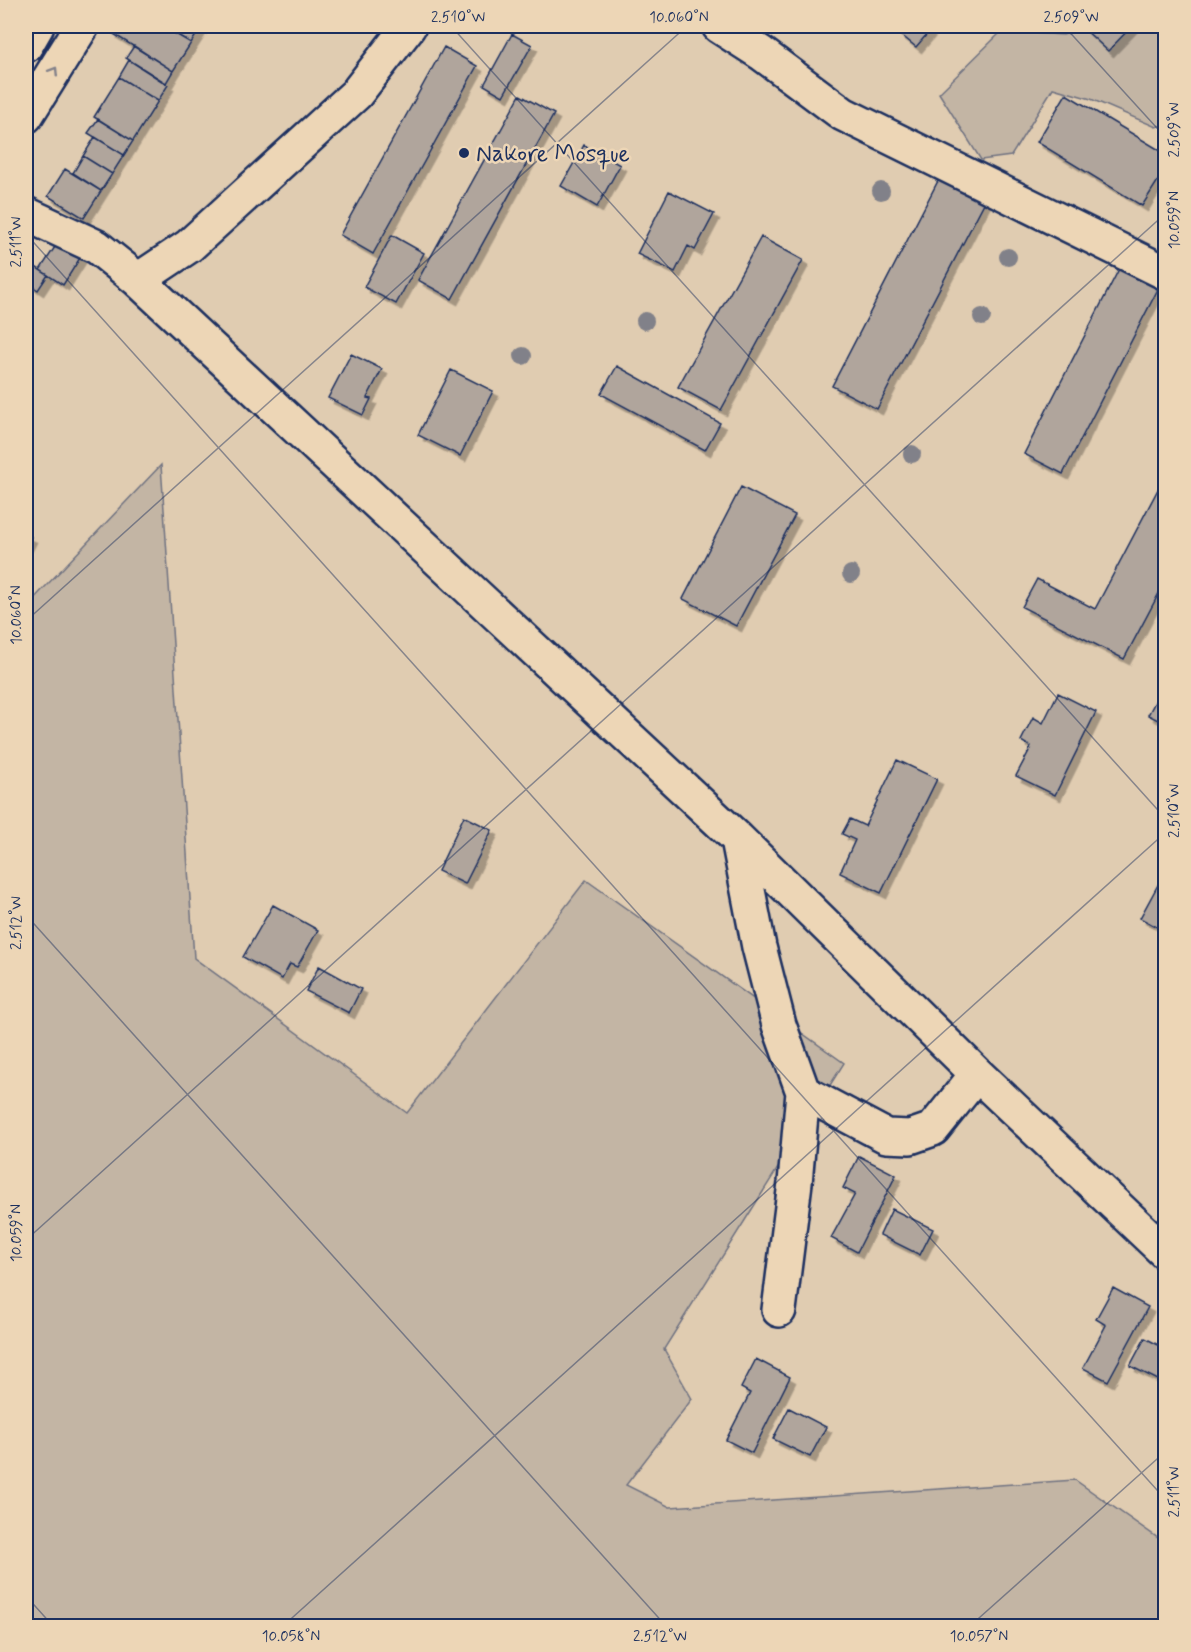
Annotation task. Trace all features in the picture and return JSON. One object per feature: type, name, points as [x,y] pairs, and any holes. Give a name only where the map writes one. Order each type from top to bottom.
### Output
[{"type":"street","points":[[26,45],[37,26]]},
{"type":"street","points":[[26,116],[82,26]]},
{"type":"street","points":[[138,280],[189,246],[356,94],[409,26]]},
{"type":"street","points":[[719,26],[761,53],[843,114],[1166,273]]},
{"type":"street","points":[[26,214],[97,247],[138,280],[738,839],[977,1074],[1166,1253]]},
{"type":"street","points":[[738,839],[759,947],[779,1025],[803,1092],[795,1183],[779,1310]]},
{"type":"street","points":[[803,1092],[886,1136],[910,1137],[933,1129],[977,1074]]},
{"type":"shaded area","points":[[1094,26],[1165,26],[1165,124],[1156,127],[1091,99],[1053,88],[1011,156],[981,160],[939,93],[1002,31],[1063,35]]},
{"type":"shaded area","points":[[161,465],[194,958],[407,1113],[586,880],[844,1063],[664,1349],[692,1399],[626,1485],[670,1507],[1075,1480],[1165,1543],[1165,1626],[26,1626],[26,607]]},
{"type":"building","points":[[116,26],[162,26],[191,43],[173,71],[112,33]]},
{"type":"building","points":[[182,26],[202,26],[191,43],[176,34]]},
{"type":"building","points":[[890,26],[934,26],[916,47]]},
{"type":"building","points":[[1081,26],[1132,26],[1108,51]]},
{"type":"building","points":[[512,34],[532,45],[503,96],[484,85]]},
{"type":"building","points":[[134,46],[173,71],[166,83],[126,58]]},
{"type":"building","points":[[444,47],[477,66],[373,254],[340,235]]},
{"type":"building","points":[[129,60],[168,85],[158,101],[119,77]]},
{"type":"building","points":[[119,77],[158,101],[133,141],[94,117]]},
{"type":"building","points":[[1066,94],[1166,154],[1166,168],[1142,206],[1037,142]]},
{"type":"building","points":[[520,95],[554,114],[452,299],[418,280]]},
{"type":"building","points":[[98,119],[133,141],[124,155],[88,133]]},
{"type":"building","points":[[95,137],[124,155],[112,174],[83,156]]},
{"type":"building","points":[[584,145],[620,165],[597,207],[561,186]]},
{"type":"building","points":[[83,156],[112,174],[101,191],[73,173]]},
{"type":"building","points":[[65,169],[101,191],[84,218],[48,196]]},
{"type":"building","points":[[940,177],[985,201],[877,409],[832,386]]},
{"type":"building","points":[[669,191],[714,214],[695,250],[688,246],[675,272],[637,254]]},
{"type":"building","points":[[392,235],[424,253],[396,304],[364,287]]},
{"type":"building","points":[[62,236],[85,250],[63,285],[40,270]]},
{"type":"building","points":[[761,237],[803,260],[721,410],[678,387]]},
{"type":"building","points":[[26,261],[48,275],[38,290],[26,282]]},
{"type":"building","points":[[1119,269],[1158,289],[1063,474],[1024,454]]},
{"type":"building","points":[[351,354],[382,369],[367,398],[371,399],[363,415],[328,398]]},
{"type":"building","points":[[617,366],[720,423],[705,450],[601,394]]},
{"type":"building","points":[[451,370],[493,391],[460,456],[418,435]]},
{"type":"building","points":[[1166,474],[1166,580],[1124,659],[1022,607],[1037,579],[1095,609]]},
{"type":"building","points":[[741,487],[795,515],[736,626],[683,599]]},
{"type":"building","points":[[26,535],[31,537],[26,547]]},
{"type":"building","points":[[1166,681],[1166,724],[1148,715]]},
{"type":"building","points":[[1058,693],[1096,712],[1055,795],[1016,776],[1031,747],[1021,741],[1033,717],[1043,723]]},
{"type":"building","points":[[897,760],[937,779],[881,893],[840,873],[855,840],[842,834],[850,819],[865,826]]},
{"type":"building","points":[[464,816],[492,830],[465,884],[438,871]]},
{"type":"building","points":[[1166,870],[1166,932],[1140,918]]},
{"type":"building","points":[[273,905],[318,930],[297,967],[290,964],[282,979],[243,957]]},
{"type":"building","points":[[319,966],[361,989],[349,1013],[306,991]]},
{"type":"building","points":[[859,1156],[896,1175],[857,1252],[831,1238],[855,1194],[843,1188]]},
{"type":"building","points":[[892,1209],[933,1229],[920,1255],[880,1235]]},
{"type":"building","points":[[1113,1288],[1148,1307],[1108,1381],[1083,1368],[1106,1325],[1096,1319]]},
{"type":"building","points":[[1145,1338],[1166,1349],[1166,1384],[1130,1366]]},
{"type":"building","points":[[756,1359],[790,1377],[752,1453],[726,1440],[750,1393],[741,1388]]},
{"type":"building","points":[[789,1408],[826,1427],[810,1457],[773,1439]]},
{"type":"place","name":"Nakore Mosque","points":[[464,153]]}]
